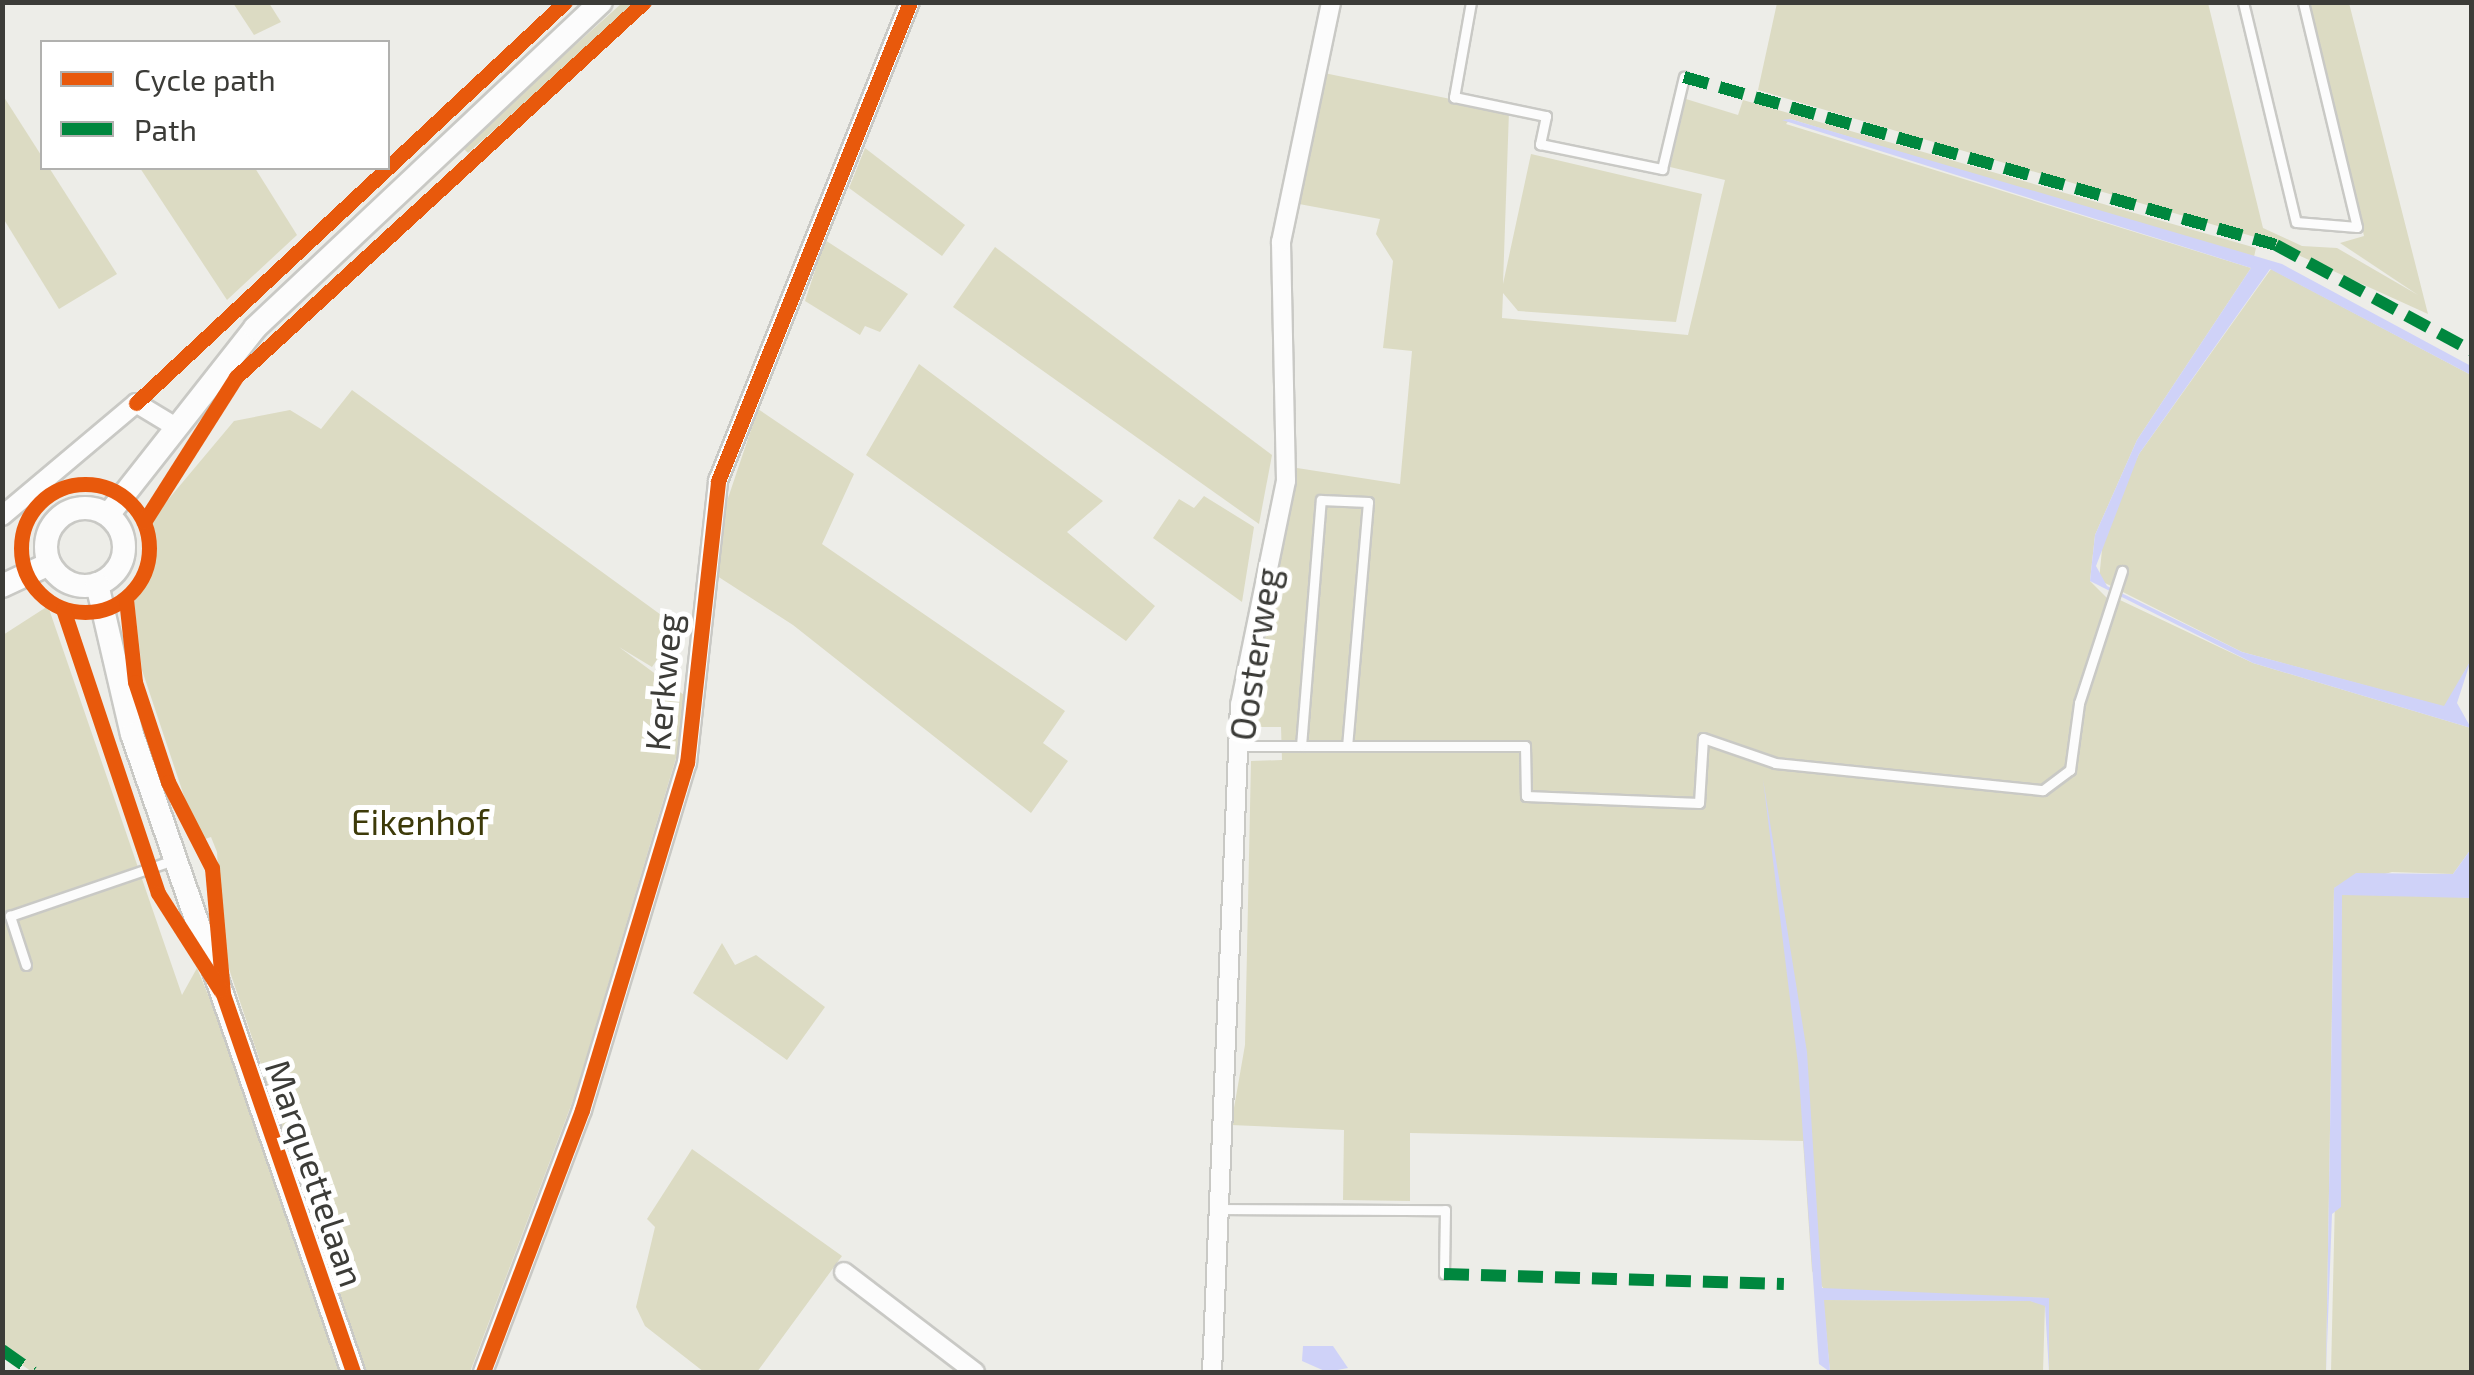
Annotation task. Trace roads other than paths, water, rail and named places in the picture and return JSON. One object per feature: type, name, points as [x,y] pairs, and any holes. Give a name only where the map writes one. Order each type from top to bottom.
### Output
[{"type":"main road","points":[[108,515],[174,426],[270,313],[601,2]]},
{"type":"main road","points":[[92,508],[108,515],[124,553],[97,584],[69,583],[48,564],[49,530],[60,516],[92,508]]},
{"type":"main road","points":[[2,586],[48,564]]},
{"type":"main road","name":"Marquettelaan","points":[[97,584],[132,734],[353,1372]]},
{"type":"street","name":"Kerkweg","points":[[483,1372],[582,1110],[687,763],[718,481],[910,2]]},
{"type":"street","name":"Oosterweg","points":[[1212,1372],[1238,746],[1286,481],[1280,242],[1331,2]]},
{"type":"street","points":[[2,516],[136,404],[174,426]]},
{"type":"street","points":[[844,1272],[975,1372]]},
{"type":"lane","points":[[1471,2],[1454,97],[1546,116],[1540,144],[1662,169],[1684,77]]},
{"type":"lane","points":[[2243,2],[2296,222],[2357,227],[2304,2]]},
{"type":"lane","points":[[1301,746],[1321,500],[1368,502],[1348,746]]},
{"type":"lane","points":[[1238,746],[1526,746],[1526,796],[1700,802],[1703,738],[1775,764],[2043,790],[2070,770],[2110,600],[2122,571]]},
{"type":"lane","points":[[26,965],[10,916],[177,860]]},
{"type":"lane","points":[[1217,1208],[1445,1210],[1444,1274]]},
{"type":"water","points":[[1790,119],[2282,264],[2471,366],[2471,375],[2270,269],[2139,454],[2096,566],[2107,586],[2242,652],[2444,706],[2471,660],[2457,703],[2471,728],[2253,663],[2090,581],[2095,535],[2137,440],[2251,268],[1782,120]]},
{"type":"water","points":[[1763,779],[1807,1052],[1822,1288],[2049,1298],[2049,1372],[2045,1306],[2030,1301],[1824,1300],[1830,1372],[1819,1364],[1798,1064]]},
{"type":"water","points":[[2471,849],[2471,898],[2342,895],[2341,1207],[2332,1214],[2326,1372],[2334,888],[2356,873],[2453,874]]},
{"type":"water","points":[[1303,1346],[1333,1346],[1348,1368],[1327,1372],[1302,1361]]},
{"type":"park label","name":"Eikenhof","points":[[420,821]]}]
